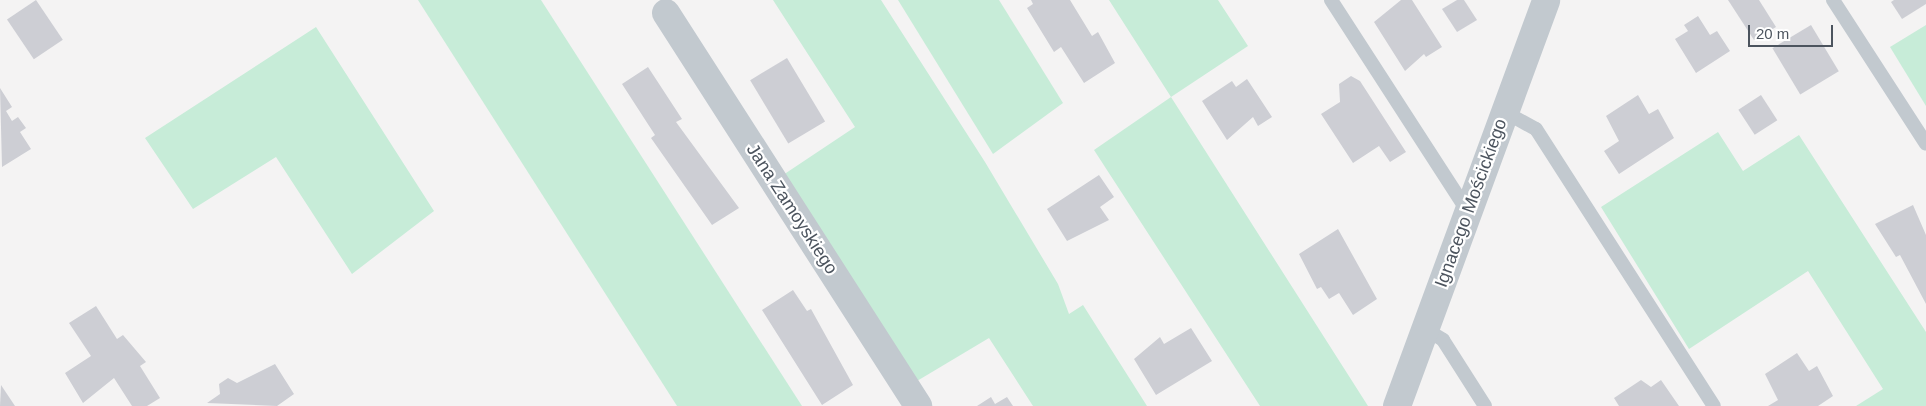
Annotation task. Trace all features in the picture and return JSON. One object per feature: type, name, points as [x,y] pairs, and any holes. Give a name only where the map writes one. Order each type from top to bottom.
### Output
[{"type":"street","name":"Ignacego Mościckiego","points":[[1397,406],[1546,0]]},
{"type":"street","name":"Jana Zamoyskiego","points":[[666,13],[918,406]]},
{"type":"lane","points":[[1331,0],[1468,212]]},
{"type":"lane","points":[[1832,0],[1926,144]]},
{"type":"lane","points":[[1505,112],[1536,129],[1714,406]]},
{"type":"lane","points":[[1425,329],[1443,340],[1485,406]]},
{"type":"green space","points":[[418,0],[541,0],[802,406],[677,406]]},
{"type":"green space","points":[[773,0],[881,0],[985,162],[1058,284],[1069,314],[1083,305],[1147,406],[1033,406],[989,338],[917,381],[783,175],[855,127]]},
{"type":"green space","points":[[898,0],[999,0],[1063,103],[993,154]]},
{"type":"green space","points":[[1109,0],[1218,0],[1248,46],[1171,97]]},
{"type":"green space","points":[[1926,25],[1926,106],[1890,47]]},
{"type":"green space","points":[[316,27],[434,211],[352,274],[276,157],[193,209],[145,138]]},
{"type":"green space","points":[[1171,97],[1368,406],[1260,406],[1094,150]]},
{"type":"green space","points":[[1718,132],[1743,171],[1799,135],[1926,332],[1926,406],[1856,406],[1883,389],[1808,271],[1689,349],[1601,207]]},
{"type":"building","points":[[36,0],[63,40],[34,59],[7,20]]},
{"type":"building","points":[[1031,0],[1070,0],[1092,36],[1098,32],[1115,63],[1084,83],[1061,47],[1054,52],[1027,8],[1033,4]]},
{"type":"building","points":[[1401,0],[1412,0],[1442,47],[1426,57],[1424,54],[1405,71],[1374,22]]},
{"type":"building","points":[[1457,0],[1464,0],[1477,20],[1457,32],[1442,9]]},
{"type":"building","points":[[1728,0],[1759,0],[1776,27],[1754,40]]},
{"type":"building","points":[[1894,0],[1926,0],[1926,4],[1902,19],[1891,2]]},
{"type":"building","points":[[1698,16],[1710,35],[1717,31],[1730,51],[1696,73],[1675,39],[1688,31],[1684,25]]},
{"type":"building","points":[[1811,25],[1839,71],[1800,94],[1772,48]]},
{"type":"building","points":[[787,58],[825,121],[788,144],[750,80]]},
{"type":"building","points":[[648,67],[682,119],[676,122],[739,208],[712,225],[651,138],[655,135],[622,84]]},
{"type":"building","points":[[1351,76],[1360,81],[1406,152],[1390,162],[1379,146],[1353,163],[1321,114],[1340,102],[1339,84]]},
{"type":"building","points":[[1247,79],[1272,117],[1258,126],[1253,117],[1227,140],[1202,101],[1232,81],[1236,87]]},
{"type":"building","points":[[0,88],[12,107],[6,111],[12,121],[18,117],[26,128],[20,132],[31,149],[2,167]]},
{"type":"building","points":[[1638,95],[1649,114],[1658,109],[1674,138],[1619,174],[1604,151],[1619,141],[1606,116]]},
{"type":"building","points":[[1761,95],[1777,120],[1755,135],[1738,110]]},
{"type":"building","points":[[1099,175],[1114,197],[1100,207],[1109,220],[1067,241],[1047,209]]},
{"type":"building","points":[[1913,205],[1926,235],[1926,304],[1900,255],[1896,257],[1875,224]]},
{"type":"building","points":[[1338,229],[1377,299],[1353,315],[1339,293],[1329,299],[1321,287],[1317,289],[1299,254]]},
{"type":"building","points":[[793,290],[807,311],[811,309],[853,385],[822,405],[762,310]]},
{"type":"building","points":[[96,306],[117,339],[123,335],[146,362],[140,366],[160,398],[147,406],[132,406],[114,378],[83,403],[65,373],[91,356],[69,323]]},
{"type":"building","points":[[1191,328],[1212,361],[1156,395],[1134,359],[1160,337],[1164,344]]},
{"type":"building","points":[[1797,353],[1809,371],[1817,366],[1833,396],[1818,406],[1768,406],[1778,400],[1765,374]]},
{"type":"building","points":[[275,364],[294,394],[277,406],[207,403],[220,394],[219,384],[228,378],[237,383]]},
{"type":"building","points":[[1641,380],[1651,387],[1661,380],[1679,406],[1619,406],[1614,398]]},
{"type":"building","points":[[1,385],[15,406],[0,406]]},
{"type":"building","points":[[991,397],[995,404],[1007,397],[1013,406],[977,406]]}]
